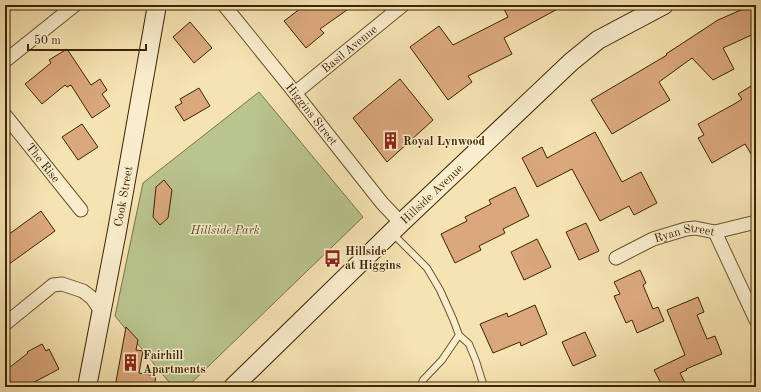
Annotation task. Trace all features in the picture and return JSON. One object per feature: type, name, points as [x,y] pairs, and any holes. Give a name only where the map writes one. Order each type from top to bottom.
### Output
[{"type":"main road","name":"Cook Street","points":[[87,387],[157,5]]},
{"type":"main road","name":"Hillside Avenue","points":[[233,387],[396,228],[571,62],[598,40],[664,5]]},
{"type":"street","points":[[5,61],[75,5]]},
{"type":"street","name":"Higgins Street","points":[[224,5],[382,203],[396,228]]},
{"type":"street","name":"Basil Avenue","points":[[295,93],[403,5]]},
{"type":"street","name":"The Rise","points":[[5,115],[82,210]]},
{"type":"street","name":"Ryan Street","points":[[616,258],[653,239],[686,229],[695,228],[715,232],[756,222]]},
{"type":"street","points":[[715,232],[756,320]]},
{"type":"street","points":[[5,324],[53,286],[62,284],[83,291],[92,298],[101,311]]},
{"type":"lane","points":[[396,228],[426,268],[440,290],[459,335],[469,344],[484,387]]},
{"type":"lane","points":[[420,387],[423,380],[442,360],[459,335]]},
{"type":"green space","name":"Hillside Park","points":[[259,92],[363,217],[187,387],[173,387],[115,316],[143,183]]},
{"type":"building","points":[[305,5],[354,5],[320,29],[324,33],[306,48],[284,21]]},
{"type":"building","points":[[502,5],[565,5],[504,38],[512,54],[468,76],[472,82],[448,100],[410,47],[439,26],[453,45],[508,17]]},
{"type":"building","points":[[750,6],[756,19],[756,33],[723,48],[734,69],[713,80],[692,58],[659,82],[670,100],[612,134],[591,100],[667,55],[666,54],[718,20]]},
{"type":"building","points":[[190,22],[212,48],[194,63],[173,37]]},
{"type":"building","points":[[67,49],[91,85],[100,79],[107,90],[102,94],[110,106],[92,118],[71,85],[67,87],[65,85],[42,104],[25,84],[51,63],[49,60]]},
{"type":"building","name":"Royal Lynwood","points":[[400,79],[433,120],[387,162],[353,118]]},
{"type":"building","points":[[756,83],[756,162],[745,144],[712,163],[698,138],[704,135],[698,124],[742,99],[738,94]]},
{"type":"building","points":[[199,88],[210,106],[184,121],[175,107],[182,103],[180,99]]},
{"type":"building","points":[[82,124],[98,147],[78,160],[62,137]]},
{"type":"building","points":[[595,132],[622,182],[641,172],[657,203],[634,215],[629,206],[600,221],[572,169],[537,187],[522,158],[542,147],[547,158]]},
{"type":"building","points":[[164,180],[172,190],[168,218],[160,225],[153,217],[156,187]]},
{"type":"building","points":[[515,187],[529,216],[503,229],[505,233],[479,246],[481,250],[455,263],[441,234],[467,221],[465,217],[491,204],[489,200]]},
{"type":"building","points":[[41,211],[55,231],[5,267],[5,237]]},
{"type":"building","points":[[586,223],[599,251],[579,260],[566,232]]},
{"type":"building","points":[[537,239],[551,267],[524,280],[511,252]]},
{"type":"building","points":[[640,270],[646,283],[643,285],[653,309],[658,307],[664,321],[637,333],[632,320],[626,323],[614,296],[620,294],[614,282]]},
{"type":"building","points":[[698,297],[704,312],[697,315],[707,339],[715,336],[722,354],[680,373],[687,387],[663,387],[654,370],[685,355],[667,310]]},
{"type":"building","points":[[535,305],[547,334],[521,346],[520,342],[493,353],[480,324],[507,313],[508,317]]},
{"type":"building","name":"Fairhill Apartments","points":[[126,327],[138,340],[136,350],[143,351],[139,373],[156,376],[154,387],[115,387]]},
{"type":"building","points":[[585,332],[596,356],[573,366],[562,342]]},
{"type":"building","points":[[42,344],[46,351],[49,349],[59,369],[25,387],[5,387],[5,371],[28,353],[27,352]]},
{"type":"place","name":"Royal Lynwood","points":[[390,141]]},
{"type":"place","name":"Hillside at Higgins","points":[[332,258]]},
{"type":"place","name":"Fairhill Apartments","points":[[130,362]]}]
